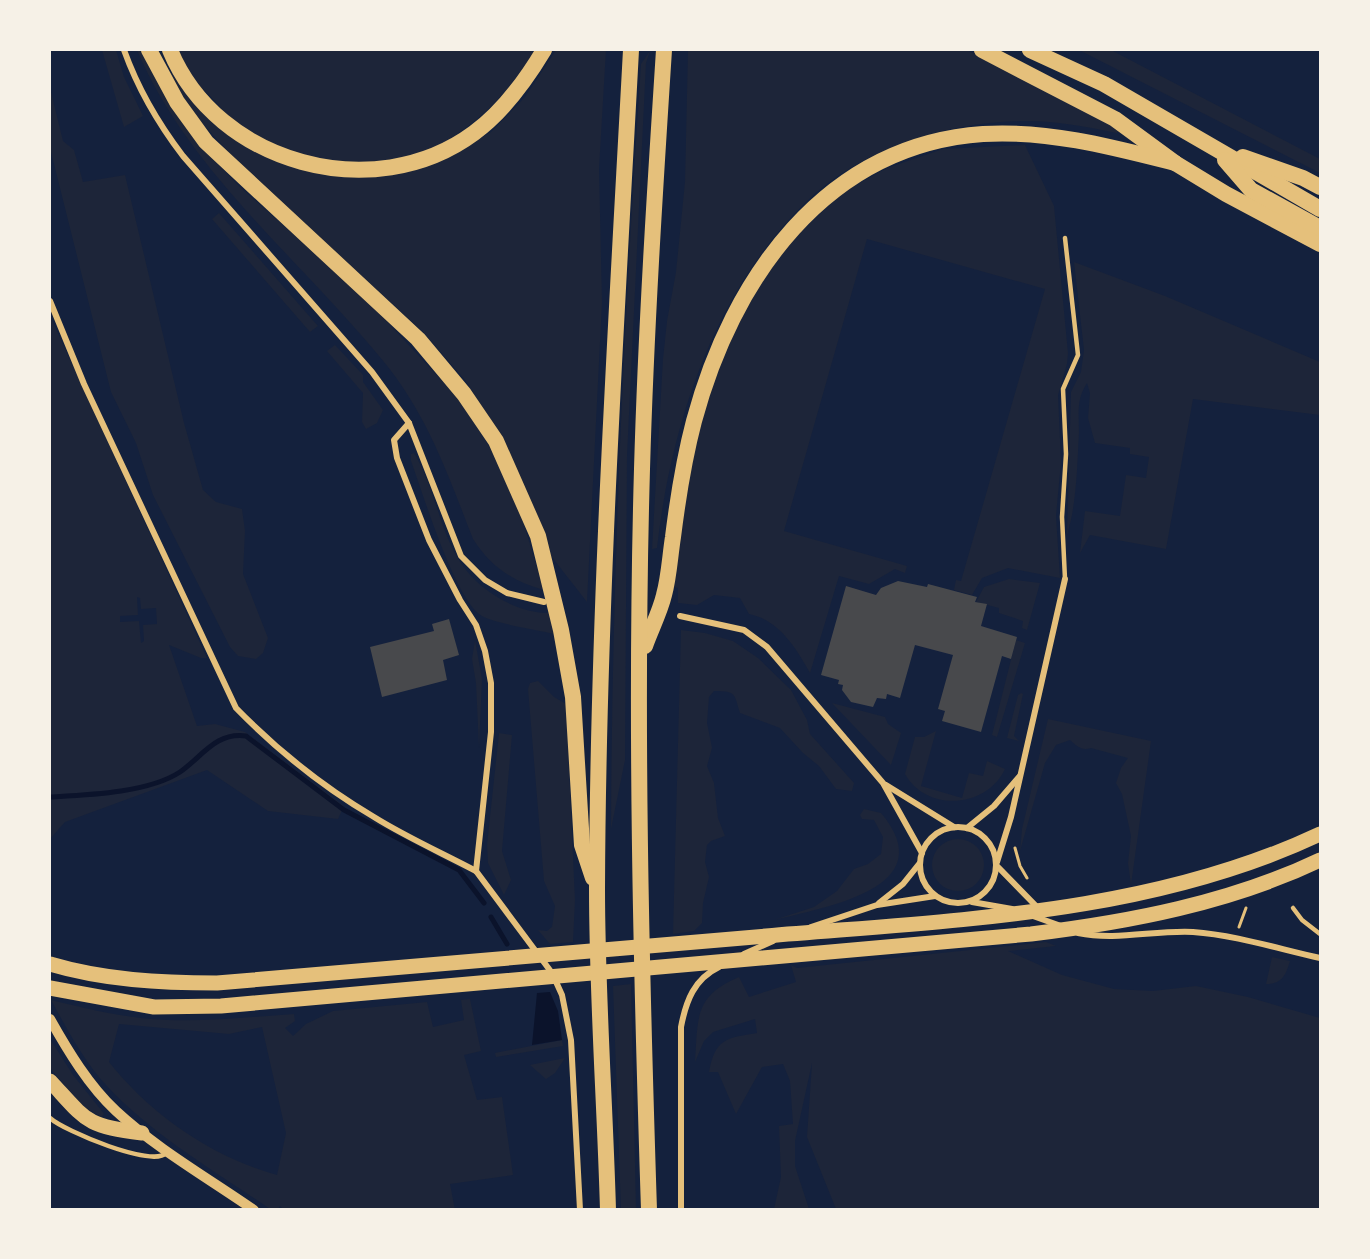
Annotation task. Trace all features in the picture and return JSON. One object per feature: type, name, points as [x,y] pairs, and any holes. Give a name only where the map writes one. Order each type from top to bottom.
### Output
[{"type":"highway","points":[[149,50],[177,102],[206,142],[418,339],[464,393],[496,441],[538,536],[561,630],[573,697],[582,845],[597,890]]},
{"type":"highway","points":[[170,50],[177,69],[194,94],[215,116],[239,134],[265,149],[298,161],[326,167],[362,170],[424,160],[475,133],[516,91],[544,50]]},
{"type":"highway","points":[[608,1209],[597,890],[608,467],[631,50]]},
{"type":"highway","points":[[648,1209],[639,897],[645,368],[664,50]]},
{"type":"highway","points":[[982,50],[1115,119],[1175,163],[1226,194],[1320,244]]},
{"type":"highway","points":[[1035,50],[1104,84],[1320,209]]},
{"type":"highway","points":[[641,658],[665,594],[682,470],[695,418],[716,354],[734,316],[771,254],[812,207],[869,167],[924,144],[949,138],[1007,134],[1063,138],[1175,163]]},
{"type":"highway","points":[[1215,147],[1303,178],[1320,187]]},
{"type":"highway","points":[[1215,147],[1251,190],[1320,228]]},
{"type":"highway","points":[[50,964],[91,974],[152,983],[217,983],[936,921],[1104,902],[1149,892],[1236,868],[1320,834]]},
{"type":"highway","points":[[50,988],[154,1007],[221,1006],[1019,935],[1107,925],[1174,910],[1242,891],[1320,860]]},
{"type":"highway","points":[[50,1080],[82,1117],[94,1125],[142,1133]]},
{"type":"street","points":[[124,50],[132,74],[155,120],[183,156],[372,372],[408,423],[461,556],[485,580],[507,593],[544,602]]},
{"type":"street","points":[[50,301],[84,384],[236,708],[264,737],[302,768],[374,817],[476,871],[552,973],[562,994],[571,1040],[580,1209]]},
{"type":"street","points":[[408,423],[394,440],[397,458],[429,540],[460,600],[476,625],[490,683],[491,732],[476,871]]},
{"type":"street","points":[[972,902],[991,886],[1021,774],[1065,579]]},
{"type":"street","points":[[680,616],[732,626],[757,638],[799,683],[831,724],[884,783],[922,853]]},
{"type":"street","points":[[967,828],[994,806],[1021,774]]},
{"type":"street","points":[[884,783],[955,827]]},
{"type":"street","points":[[1057,924],[997,864],[987,839],[967,828],[955,827],[936,833],[922,853],[921,877],[935,896],[946,902],[972,902],[1007,908],[1077,933],[1106,938],[1160,932],[1197,933],[1320,958]]},
{"type":"street","points":[[877,905],[903,884],[920,864]]},
{"type":"street","points":[[681,1209],[681,1027],[684,1009],[696,985],[711,971],[762,945],[877,905],[935,896]]},
{"type":"street","points":[[50,1019],[87,1077],[114,1110],[142,1133],[254,1209]]},
{"type":"lane","points":[[1065,238],[1078,354],[1063,389],[1066,454],[1062,517],[1065,579]]},
{"type":"lane","points":[[1293,908],[1302,920],[1320,934]]},
{"type":"lane","points":[[50,1118],[67,1129],[137,1155],[155,1159],[164,1156],[168,1151]]},
{"type":"path","points":[[1017,838],[1015,848],[1020,866],[1033,885]]},
{"type":"path","points":[[1229,925],[1239,927],[1245,909]]},
{"type":"shaded area","points":[[102,50],[116,50],[124,77],[143,116],[124,127]]},
{"type":"shaded area","points":[[137,50],[144,50],[204,150],[241,188],[364,297],[460,400],[495,456],[516,499],[544,590],[503,572],[480,549],[473,539],[436,447],[399,382],[352,325],[216,175],[186,136],[159,94]]},
{"type":"shaded area","points":[[177,50],[535,50],[511,85],[496,101],[463,130],[445,142],[405,158],[361,163],[339,162],[295,153],[255,135],[230,117],[196,83]]},
{"type":"shaded area","points":[[556,50],[606,50],[599,169],[602,302],[587,602],[551,556],[499,433],[465,380],[422,331],[245,170],[191,111],[168,70],[203,111],[226,133],[352,176],[377,176],[442,160],[491,132],[525,97]]},
{"type":"shaded area","points":[[688,50],[967,50],[1119,130],[1117,133],[1061,123],[1027,121],[998,122],[938,132],[908,141],[852,167],[805,203],[773,238],[745,277],[702,362],[673,454],[657,548],[652,549],[663,359],[676,272],[685,182]]},
{"type":"shaded area","points":[[1079,50],[1111,50],[1320,159],[1320,173]]},
{"type":"shaded area","points":[[650,51],[646,63],[627,456],[625,760],[611,829],[616,542],[624,351],[641,64]]},
{"type":"shaded area","points":[[50,88],[63,141],[74,150],[83,182],[125,175],[184,423],[203,490],[216,502],[242,509],[245,531],[243,574],[268,638],[263,653],[256,659],[238,656],[230,647],[153,495],[136,443],[111,392],[50,148]]},
{"type":"shaded area","points":[[1025,145],[1054,206],[1068,353],[1058,395],[1061,462],[1056,516],[1060,578],[1008,568],[982,578],[972,595],[954,590],[956,580],[961,581],[1045,289],[867,239],[784,531],[907,566],[905,573],[895,569],[869,584],[839,576],[810,673],[786,636],[769,622],[749,614],[740,598],[714,595],[697,605],[678,603],[678,588],[672,587],[677,536],[701,410],[739,317],[786,246],[843,192],[887,168],[943,149]]},
{"type":"shaded area","points":[[219,213],[318,326],[310,332],[212,219]]},
{"type":"shaded area","points":[[1074,262],[1165,296],[1320,362],[1320,415],[1193,399],[1166,549],[1090,535],[1080,553],[1085,511],[1120,516],[1126,475],[1146,478],[1149,457],[1130,454],[1130,448],[1095,443],[1088,418],[1090,393],[1087,383],[1080,401],[1076,484],[1067,535],[1071,392],[1081,372],[1084,350]]},
{"type":"shaded area","points":[[50,316],[207,658],[201,658],[169,645],[197,726],[215,724],[245,732],[344,806],[338,819],[268,811],[207,770],[65,822],[50,839]],"holes":[[[137,597],[140,598],[141,609],[156,608],[157,624],[143,625],[144,641],[141,643],[139,621],[120,622],[120,616],[138,615]]]},
{"type":"shaded area","points":[[335,345],[363,375],[363,382],[383,410],[377,423],[366,429],[362,422],[363,393],[327,351]]},
{"type":"shaded area","points":[[414,453],[424,472],[444,529],[462,565],[476,581],[500,599],[528,610],[550,613],[555,634],[489,619],[482,616],[472,606],[461,590],[441,545],[411,461],[411,454]]},
{"type":"shaded area","points":[[1009,579],[1040,583],[1027,630],[1022,628],[1023,621],[999,613],[999,608],[976,602],[984,587]]},
{"type":"shaded area","points":[[681,630],[705,633],[733,641],[758,658],[791,690],[807,720],[810,734],[854,783],[852,791],[836,789],[819,766],[803,753],[780,728],[740,713],[731,693],[714,691],[709,697],[707,723],[712,748],[707,766],[714,783],[718,818],[725,836],[707,845],[705,862],[709,877],[703,903],[702,923],[694,931],[673,934]]},
{"type":"shaded area","points":[[475,640],[482,679],[479,748],[476,683],[472,659]]},
{"type":"shaded area","points":[[1016,640],[1025,643],[997,737],[992,735]]},
{"type":"shaded area","points":[[538,681],[554,697],[566,704],[575,900],[573,942],[550,944],[538,930],[547,931],[552,927],[555,906],[544,881],[528,689],[530,683]]},
{"type":"shaded area","points":[[1023,694],[1014,736],[1019,741],[1007,738],[1018,695]]},
{"type":"shaded area","points":[[832,703],[885,717],[888,724],[901,733],[891,765]]},
{"type":"shaded area","points":[[1048,719],[1151,741],[1131,885],[1128,863],[1131,836],[1122,794],[1116,783],[1121,768],[1128,758],[1091,748],[1082,748],[1070,740],[1056,745],[1045,763],[1020,851],[1022,829]]},
{"type":"shaded area","points":[[936,731],[921,786],[962,798],[969,773],[983,776],[987,761],[1005,769],[985,792],[971,798],[956,801],[942,800],[927,795],[915,787],[905,774],[915,737],[924,737]]},
{"type":"shaded area","points":[[499,733],[512,735],[502,851],[511,880],[504,895],[488,863],[487,845]]},
{"type":"shaded area","points":[[864,809],[881,813],[897,839],[898,860],[889,876],[871,890],[847,900],[774,920],[814,907],[837,891],[854,869],[868,864],[881,854],[883,837],[874,820],[862,819],[860,815]]},
{"type":"shaded area","points":[[953,839],[963,839],[977,846],[984,865],[977,884],[963,891],[953,891],[943,887],[936,880],[932,870],[932,860],[936,850],[943,843]]},
{"type":"shaded area","points":[[1046,942],[1056,946],[1008,951],[1062,975],[1114,989],[1153,991],[1196,986],[1248,997],[1320,1018],[1320,1209],[836,1209],[807,1137],[812,1063],[795,1141],[795,1166],[809,1209],[774,1209],[781,1177],[779,1126],[793,1124],[790,1081],[783,1064],[762,1067],[736,1114],[718,1072],[709,1072],[719,1046],[730,1039],[757,1033],[755,1019],[713,1032],[704,1041],[695,1062],[698,1021],[701,1010],[714,992],[739,977],[749,997],[796,982],[791,965],[797,968]]},
{"type":"shaded area","points":[[1272,957],[1290,961],[1280,980],[1266,984]]},
{"type":"shaded area","points":[[631,984],[636,1209],[621,1210],[613,986]]},
{"type":"shaded area","points":[[550,992],[558,1011],[562,1040],[532,1045],[537,993]]},
{"type":"shaded area","points":[[470,999],[481,1051],[464,1055],[477,1100],[502,1097],[513,1175],[450,1184],[455,1210],[284,1210],[280,1206],[278,1209],[270,1209],[185,1152],[124,1103],[90,1065],[51,1000],[113,1014],[169,1020],[294,1014],[295,1021],[285,1028],[293,1036],[306,1024],[333,1011],[427,1002],[433,1027],[464,1020],[461,1000]],"holes":[[[119,1024],[229,1034],[262,1027],[286,1133],[277,1175],[229,1157],[184,1132],[144,1099],[109,1062]]]},
{"type":"shaded area","points":[[50,1039],[73,1075],[104,1114],[101,1117],[82,1106],[50,1068]]},
{"type":"shaded area","points":[[562,1040],[563,1046],[496,1057],[495,1053]]},
{"type":"shaded area","points":[[565,1058],[555,1073],[546,1079],[530,1065]]},
{"type":"building","points":[[898,581],[927,587],[928,584],[977,597],[975,602],[987,604],[981,626],[1017,637],[1011,659],[1002,656],[981,732],[942,721],[945,711],[938,709],[953,655],[915,645],[900,698],[887,694],[886,699],[877,698],[873,707],[851,702],[842,690],[843,685],[838,684],[839,680],[821,675],[846,586],[876,595],[881,588]]},
{"type":"building","points":[[449,619],[459,655],[443,660],[447,680],[382,697],[370,647],[434,631],[432,624]]},
{"type":"waterway","points":[[50,797],[135,789],[167,779],[180,772],[217,742],[235,736],[246,736],[344,810],[459,870],[484,903]]},
{"type":"waterway","points":[[491,917],[507,944]]}]
